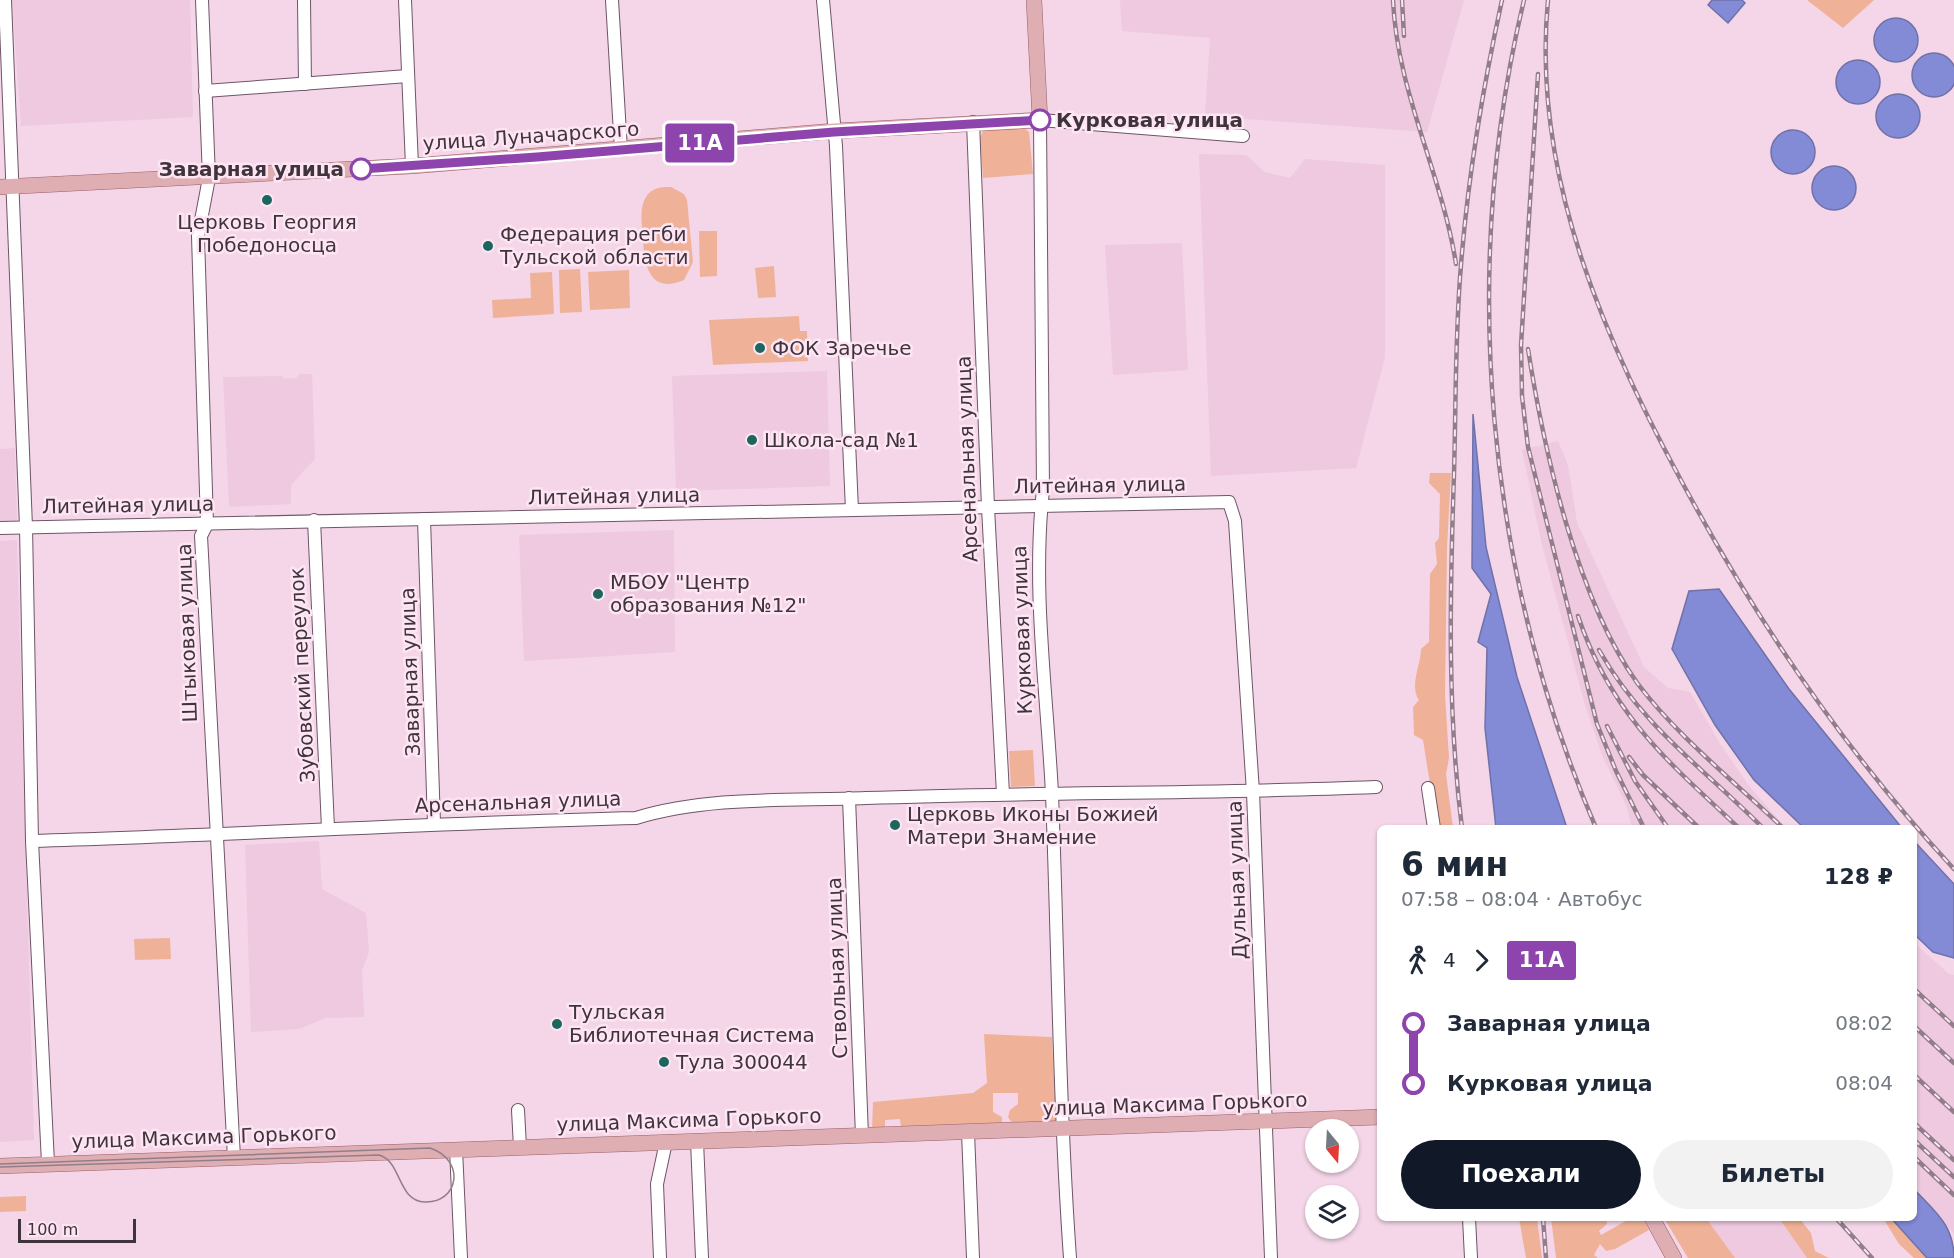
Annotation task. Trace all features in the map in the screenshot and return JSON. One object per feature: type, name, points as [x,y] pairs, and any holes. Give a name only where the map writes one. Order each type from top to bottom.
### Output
[{"type":"main road","name":"Курковая улица","points":[[1034,0],[1040,120]]},
{"type":"main road","name":"улица Луначарского","points":[[6,186],[209,178],[412,166],[834,132],[974,122],[1040,120]]},
{"type":"main road","name":"улица Максима Горького","points":[[0,1166],[1377,1117]]},
{"type":"main road","points":[[1654,1221],[1674,1258]]},
{"type":"street","points":[[4,0],[6,186],[26,527],[32,841],[48,1163]]},
{"type":"street","name":"Штыковая улица","points":[[202,0],[202,50],[209,178],[198,236],[207,524],[201,536],[215,836],[234,1158]]},
{"type":"street","points":[[304,0],[305,84]]},
{"type":"street","points":[[405,0],[412,166]]},
{"type":"street","points":[[612,0],[621,150]]},
{"type":"street","points":[[823,0],[834,132],[852,510]]},
{"type":"street","points":[[206,91],[408,76]]},
{"type":"street","name":"улица Луначарского","points":[[1040,120],[1243,136]]},
{"type":"street","name":"Курковая улица","points":[[1040,120],[1041,506],[1039,519],[1042,645],[1052,793],[1061,1129],[1070,1258]]},
{"type":"street","name":"Арсенальная улица","points":[[974,122],[988,507],[1003,794]]},
{"type":"street","name":"Литейная улица","points":[[0,528],[1229,502]]},
{"type":"street","name":"Дульная улица","points":[[1229,502],[1235,521],[1253,792],[1271,1258]]},
{"type":"street","name":"Заварная улица","points":[[424,519],[434,824]]},
{"type":"street","name":"Зубовский переулок","points":[[314,520],[328,828]]},
{"type":"street","name":"Арсенальная улица","points":[[32,841],[215,836],[328,828],[636,818],[662,810],[696,805],[849,798],[1052,793],[1253,792],[1376,787]]},
{"type":"street","points":[[1428,788],[1434,825]]},
{"type":"street","name":"Ствольная улица","points":[[849,798],[862,1136]]},
{"type":"street","points":[[518,1110],[519,1147]]},
{"type":"street","points":[[968,1132],[974,1258]]},
{"type":"street","points":[[697,1141],[702,1258]]},
{"type":"street","points":[[660,1258],[657,1184],[666,1142]]},
{"type":"street","points":[[456,1149],[461,1258]]},
{"type":"street","points":[[1469,1221],[1471,1258]]},
{"type":"shaded area","points":[[12,0],[190,0],[193,117],[21,126]]},
{"type":"shaded area","points":[[1120,0],[1464,0],[1427,132],[1205,116],[1210,38],[1122,31]]},
{"type":"shaded area","points":[[1807,0],[1874,0],[1843,28]]},
{"type":"shaded area","points":[[988,128],[1024,128],[1029,132],[1033,174],[983,178],[980,138],[983,131]]},
{"type":"shaded area","points":[[1199,154],[1246,155],[1265,172],[1290,178],[1305,159],[1385,165],[1385,357],[1356,468],[1211,476]]},
{"type":"shaded area","points":[[671,187],[684,194],[687,200],[693,262],[684,280],[672,284],[656,280],[647,267],[642,214],[643,203],[649,193],[657,188]]},
{"type":"shaded area","points":[[699,231],[717,231],[717,276],[700,277]]},
{"type":"shaded area","points":[[1182,243],[1188,370],[1113,375],[1105,245]]},
{"type":"shaded area","points":[[774,266],[776,297],[758,298],[755,268]]},
{"type":"shaded area","points":[[580,269],[582,312],[560,313],[559,270]]},
{"type":"shaded area","points":[[629,270],[630,308],[590,310],[588,272]]},
{"type":"shaded area","points":[[552,272],[554,314],[493,318],[492,300],[531,298],[530,273]]},
{"type":"shaded area","name":"ФОК Заречье","points":[[799,316],[800,331],[807,331],[808,361],[713,365],[709,320]]},
{"type":"shaded area","name":"Школа-сад №1","points":[[827,371],[830,486],[676,491],[672,376]]},
{"type":"shaded area","points":[[300,374],[312,374],[315,459],[291,485],[291,504],[229,507],[223,377],[282,376],[284,379],[296,378]]},
{"type":"shaded area","points":[[1558,441],[1568,465],[1577,523],[1644,667],[1668,688],[1690,692],[1719,742],[1749,786],[1783,825],[1631,825],[1626,805],[1602,755],[1585,705],[1542,545],[1522,450]]},
{"type":"shaded area","points":[[15,448],[17,523],[0,524],[0,449]]},
{"type":"shaded area","points":[[1430,473],[1451,473],[1447,548],[1445,695],[1449,758],[1446,774],[1453,825],[1437,825],[1423,740],[1414,735],[1413,707],[1419,700],[1415,682],[1421,649],[1429,642],[1430,574],[1437,564],[1435,543],[1439,538],[1440,494],[1429,483]]},
{"type":"shaded area","name":"МБОУ \"Центр образования №12\"","points":[[674,530],[675,652],[524,661],[519,535]]},
{"type":"shaded area","points":[[17,540],[34,1140],[0,1142],[0,541]]},
{"type":"shaded area","points":[[1033,750],[1035,786],[1011,787],[1009,751]]},
{"type":"shaded area","points":[[319,841],[322,889],[366,913],[369,952],[362,971],[364,1017],[326,1018],[299,1029],[251,1032],[245,845]]},
{"type":"shaded area","points":[[170,938],[171,959],[135,960],[134,939]]},
{"type":"shaded area","points":[[1917,946],[1949,974],[1954,975],[1954,1234],[1917,1192]]},
{"type":"shaded area","points":[[984,1034],[1052,1037],[1056,1124],[1012,1123],[1008,1117],[1010,1110],[1018,1104],[1018,1093],[993,1093],[993,1112],[1002,1117],[1002,1127],[901,1128],[900,1119],[885,1120],[885,1129],[872,1130],[873,1102],[973,1093],[987,1083]]},
{"type":"shaded area","points":[[26,1196],[26,1211],[0,1212],[0,1197]]},
{"type":"shaded area","points":[[1520,1221],[1537,1221],[1542,1258],[1526,1258]]},
{"type":"shaded area","points":[[1551,1221],[1606,1221],[1607,1224],[1599,1231],[1601,1235],[1626,1221],[1644,1221],[1649,1230],[1615,1249],[1606,1251],[1600,1244],[1594,1255],[1598,1258],[1556,1258]]},
{"type":"shaded area","points":[[1666,1221],[1708,1221],[1735,1258],[1688,1258]]},
{"type":"shaded area","points":[[1708,1221],[1781,1221],[1807,1258],[1735,1258]]},
{"type":"shaded area","points":[[1781,1221],[1801,1221],[1811,1233],[1815,1251],[1829,1258],[1807,1258]]},
{"type":"shaded area","points":[[1885,1221],[1894,1221],[1927,1258],[1914,1258],[1899,1244]]},
{"type":"water","points":[[1712,0],[1742,0],[1745,3],[1728,23],[1708,5]]},
{"type":"water","points":[[1896,18],[1905,19],[1912,24],[1917,31],[1917,49],[1912,56],[1905,61],[1896,62],[1887,61],[1880,56],[1875,49],[1874,40],[1875,31],[1880,24],[1887,19]]},
{"type":"water","points":[[1934,53],[1942,55],[1954,67],[1954,83],[1942,95],[1934,97],[1926,95],[1914,83],[1912,75],[1914,67],[1926,55]]},
{"type":"water","points":[[1858,60],[1866,61],[1874,66],[1879,74],[1879,90],[1874,98],[1866,103],[1858,104],[1850,103],[1842,98],[1837,90],[1836,82],[1837,74],[1842,66],[1850,61]]},
{"type":"water","points":[[1898,94],[1907,95],[1914,100],[1919,107],[1919,125],[1914,132],[1907,137],[1898,138],[1889,137],[1882,132],[1877,125],[1876,116],[1877,107],[1882,100],[1889,95]]},
{"type":"water","points":[[1793,130],[1802,131],[1809,136],[1814,143],[1814,161],[1809,168],[1802,173],[1793,174],[1784,173],[1777,168],[1772,161],[1771,152],[1772,143],[1777,136],[1784,131]]},
{"type":"water","points":[[1834,166],[1843,167],[1850,172],[1855,179],[1855,197],[1850,204],[1843,209],[1834,210],[1825,209],[1818,204],[1813,197],[1812,188],[1813,179],[1818,172],[1825,167]]},
{"type":"water","points":[[1473,414],[1486,547],[1517,677],[1566,825],[1496,825],[1485,728],[1487,648],[1478,642],[1491,594],[1472,568]]},
{"type":"water","points":[[1719,589],[1789,689],[1900,825],[1801,825],[1754,780],[1715,725],[1672,649],[1689,591]]},
{"type":"water","points":[[1917,844],[1954,884],[1954,958],[1933,952],[1917,937]]},
{"type":"water","points":[[1917,1192],[1942,1220],[1951,1237],[1953,1247],[1954,1258],[1927,1258],[1894,1221],[1917,1221]]},
{"type":"tram line","points":[[0,1164],[430,1148],[442,1154],[449,1162],[454,1180],[445,1196],[425,1202],[416,1200],[404,1188],[392,1165],[379,1155],[0,1167]]},
{"type":"railway","points":[[1393,0],[1396,34],[1403,67],[1441,198],[1456,264]]},
{"type":"railway","points":[[1402,0],[1404,36]]},
{"type":"railway","points":[[1462,825],[1454,740],[1451,651],[1451,562],[1459,291],[1472,165],[1502,0]]},
{"type":"railway","points":[[1524,0],[1504,103],[1492,208],[1489,314],[1494,420],[1508,525],[1529,629],[1559,730],[1595,825]]},
{"type":"railway","points":[[1548,0],[1546,66],[1551,131],[1563,194],[1581,257],[1603,318],[1658,437],[1717,545],[1747,594],[1778,643],[1844,737],[1915,825]]},
{"type":"railway","points":[[1538,74],[1521,345],[1522,396],[1528,447],[1597,724],[1616,771],[1643,825]]},
{"type":"railway","points":[[1528,349],[1543,433],[1566,523],[1597,611],[1616,650],[1638,684],[1670,722],[1780,825]]},
{"type":"railway","points":[[1578,616],[1591,650],[1624,708],[1665,757],[1736,825]]},
{"type":"railway","points":[[1599,650],[1616,677],[1654,724],[1760,825]]},
{"type":"railway","points":[[1607,726],[1635,781],[1666,825]]},
{"type":"railway","points":[[1629,757],[1643,775],[1696,825]]},
{"type":"railway","points":[[1917,827],[1954,869]]},
{"type":"railway","points":[[1917,992],[1954,1026]]},
{"type":"railway","points":[[1917,1029],[1954,1063]]},
{"type":"railway","points":[[1917,1078],[1954,1112]]},
{"type":"railway","points":[[1917,1126],[1954,1160]]},
{"type":"railway","points":[[1917,1143],[1954,1177]]},
{"type":"railway","points":[[1917,1160],[1954,1195]]},
{"type":"railway","points":[[1543,1221],[1546,1258]]},
{"type":"railway","points":[[1839,1221],[1872,1258]]},
{"type":"bus line","name":"11А","points":[[361,169],[834,132],[974,122],[1040,120]]},
{"type":"place","name":"Курковая улица","points":[[1040,120]]},
{"type":"place","name":"Заварная улица","points":[[361,169]]},
{"type":"place","name":"Церковь Георгия Победоносца","points":[[267,200]]},
{"type":"place","name":"Федерация регби Тульской области","points":[[488,246]]},
{"type":"place","name":"ФОК Заречье","points":[[760,348]]},
{"type":"place","name":"Школа-сад №1","points":[[752,440]]},
{"type":"place","name":"МБОУ \"Центр образования №12\"","points":[[598,594]]},
{"type":"place","name":"Церковь Иконы Божией Матери Знамение","points":[[895,825]]},
{"type":"place","name":"Тульская Библиотечная Система","points":[[557,1024]]},
{"type":"place","name":"Тула 300044","points":[[664,1062]]}]
